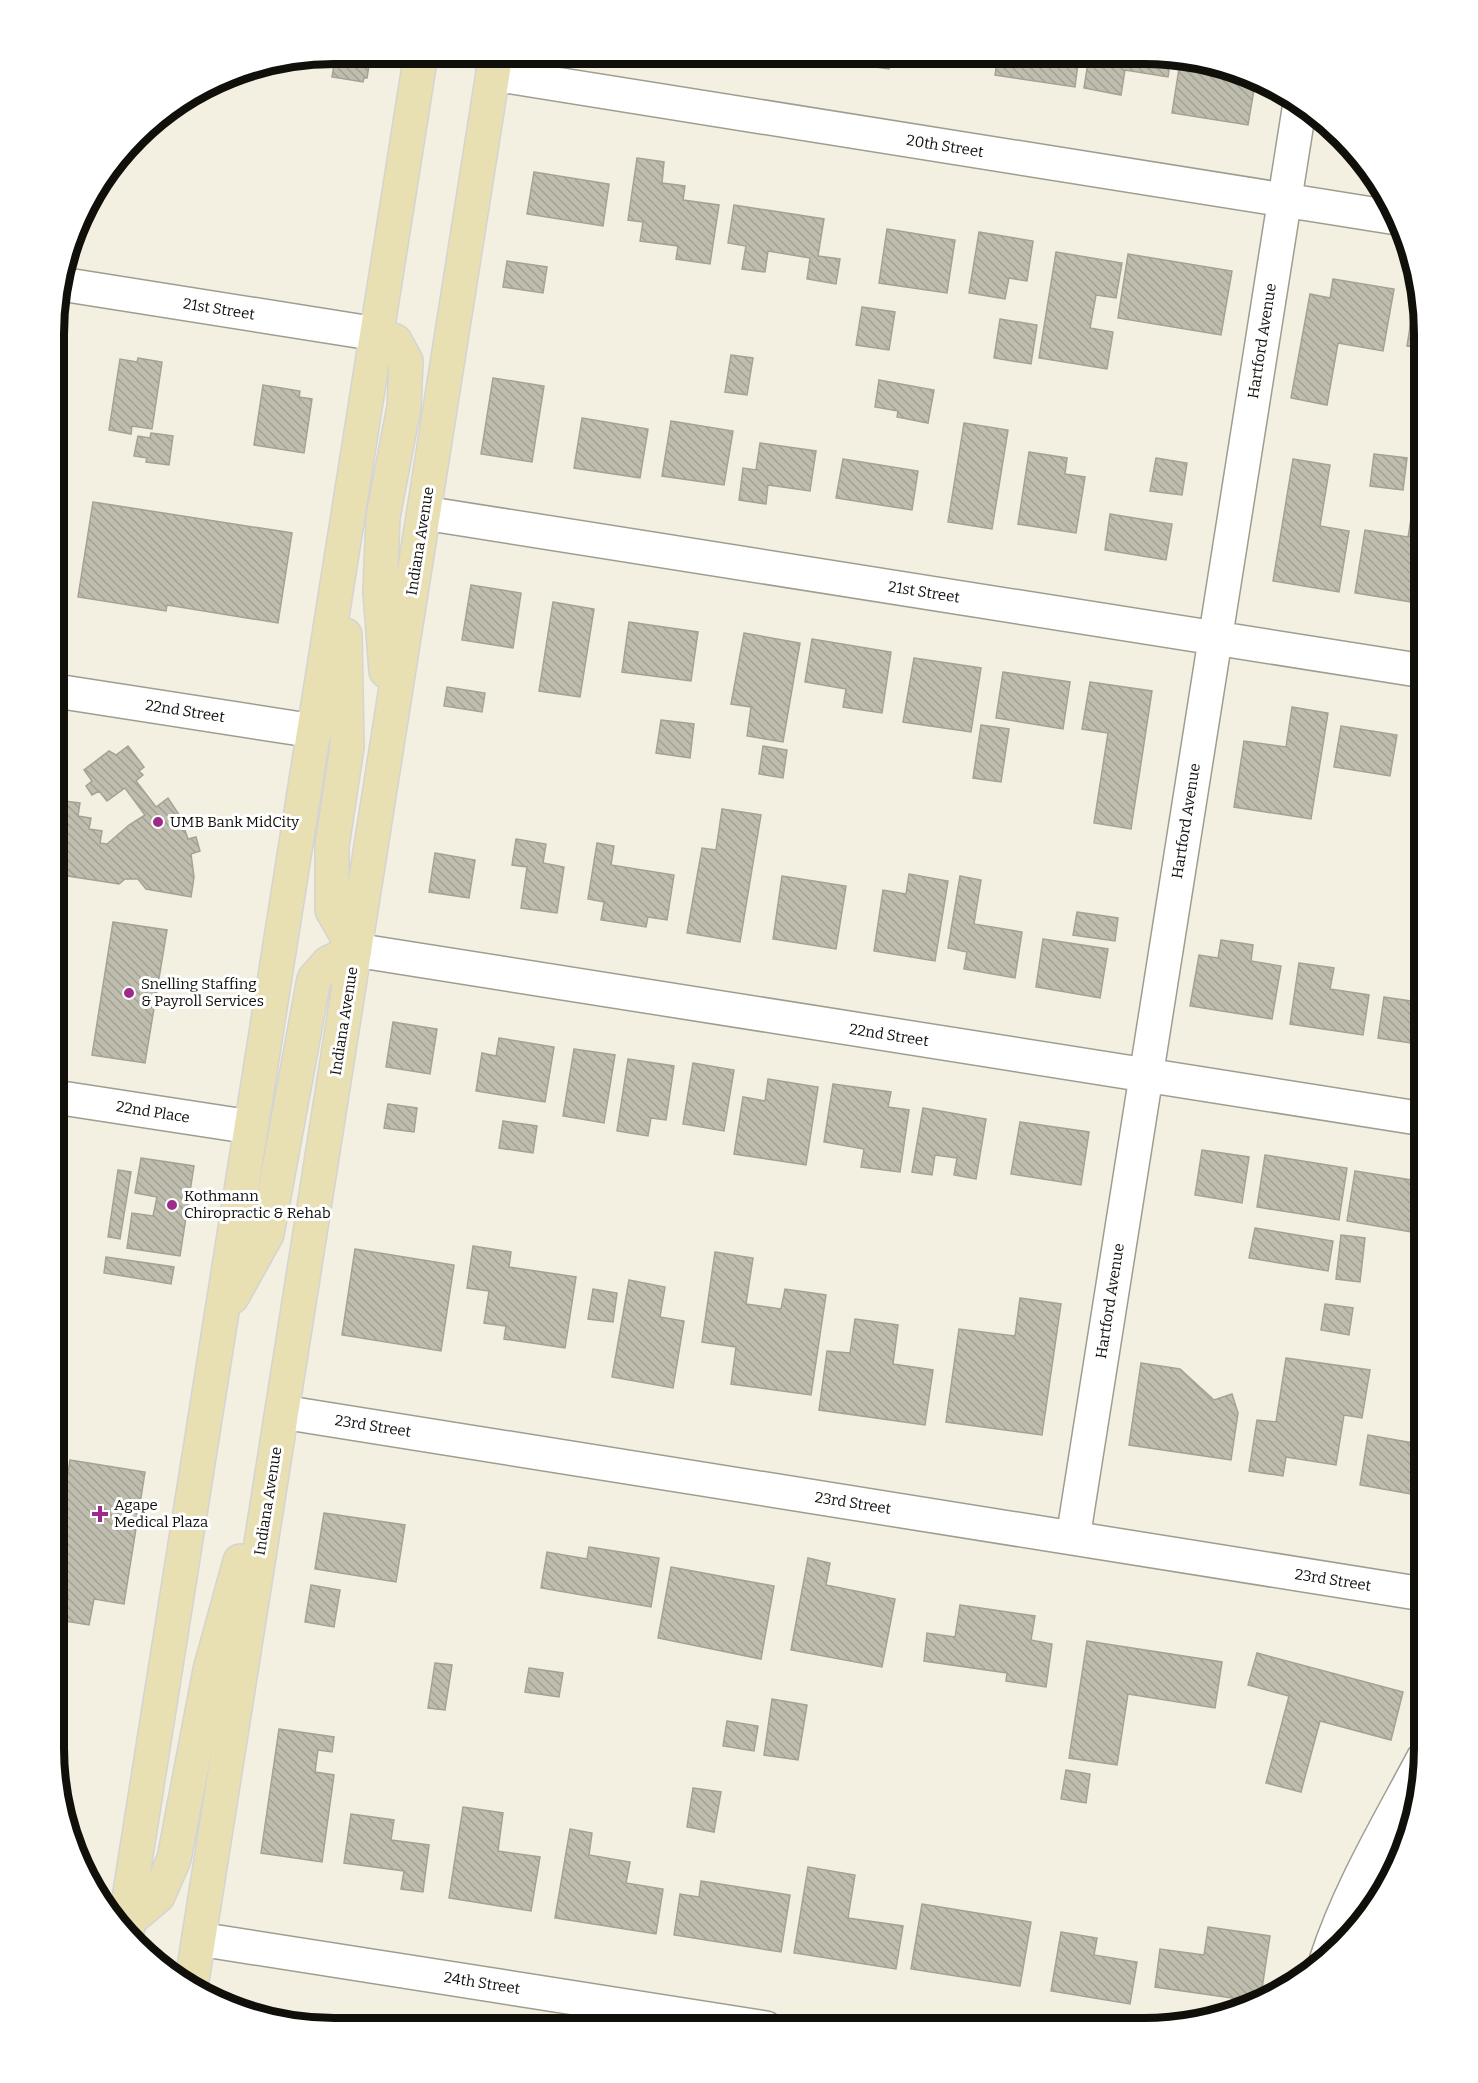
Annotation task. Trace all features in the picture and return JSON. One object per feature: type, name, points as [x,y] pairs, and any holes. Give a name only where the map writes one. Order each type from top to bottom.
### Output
[{"type":"main road","points":[[127,1921],[419,64]]},
{"type":"main road","name":"Indiana Avenue","points":[[192,1978],[494,64]]},
{"type":"main road","points":[[377,334],[395,341],[406,361],[404,407],[383,517],[380,592],[390,726]]},
{"type":"main road","points":[[222,1314],[267,1234],[315,979],[328,963],[355,950],[332,910],[332,846],[347,747],[343,549]]},
{"type":"main road","points":[[128,1923],[158,1896],[174,1859],[210,1670],[282,1412]]},
{"type":"street","name":"20th Street","points":[[494,64],[1387,216]]},
{"type":"street","name":"Hartford Avenue","points":[[1073,1538],[1298,113]]},
{"type":"street","name":"21st Street","points":[[69,285],[377,334]]},
{"type":"street","name":"21st Street","points":[[424,513],[1414,669]]},
{"type":"street","name":"22nd Street","points":[[64,692],[314,731]]},
{"type":"street","name":"22nd Street","points":[[355,950],[1414,1117]]},
{"type":"street","name":"22nd Place","points":[[64,1097],[251,1127]]},
{"type":"street","name":"23rd Street","points":[[282,1412],[1414,1592]]},
{"type":"street","points":[[1333,1940],[1368,1863],[1411,1781]]},
{"type":"street","name":"24th Street","points":[[199,1939],[709,2019]]},
{"type":"building","points":[[334,64],[369,64],[367,78],[364,78],[363,82],[332,77]]},
{"type":"building","points":[[854,64],[890,64],[889,69]]},
{"type":"building","points":[[997,64],[1078,64],[1075,87],[995,75]]},
{"type":"building","points":[[1088,64],[1170,66],[1168,77],[1125,70],[1121,95],[1084,88]]},
{"type":"building","points":[[1179,67],[1214,74],[1254,88],[1248,125],[1172,113]]},
{"type":"building","points":[[637,158],[664,162],[662,183],[685,186],[683,200],[719,205],[710,264],[676,259],[678,246],[640,241],[643,222],[628,220]]},
{"type":"building","points":[[534,172],[609,184],[603,226],[527,214]]},
{"type":"building","points":[[734,205],[824,219],[818,256],[840,259],[836,284],[807,279],[810,258],[768,251],[765,272],[742,269],[746,246],[728,243]]},
{"type":"building","points":[[887,229],[955,240],[947,293],[879,283]]},
{"type":"building","points":[[979,232],[1033,241],[1027,281],[1009,278],[1005,299],[969,293]]},
{"type":"building","points":[[1056,252],[1122,263],[1116,298],[1096,295],[1090,328],[1113,332],[1107,369],[1039,358]]},
{"type":"building","points":[[1128,254],[1232,271],[1221,335],[1118,318]]},
{"type":"building","points":[[507,261],[547,267],[543,293],[503,287]]},
{"type":"building","points":[[1333,279],[1394,289],[1383,351],[1338,343],[1327,405],[1291,398],[1310,294],[1330,298]]},
{"type":"building","points":[[862,307],[895,312],[889,350],[856,345]]},
{"type":"building","points":[[1412,312],[1414,347],[1407,346]]},
{"type":"building","points":[[1000,319],[1037,325],[1031,364],[994,358]]},
{"type":"building","points":[[731,355],[753,358],[747,395],[725,392]]},
{"type":"building","points":[[138,358],[162,362],[152,429],[132,426],[131,434],[109,430],[120,359],[137,362]]},
{"type":"building","points":[[493,378],[544,386],[532,462],[481,454]]},
{"type":"building","points":[[879,380],[934,390],[928,423],[897,417],[898,411],[875,407]]},
{"type":"building","points":[[263,385],[300,391],[299,397],[312,399],[304,453],[254,445]]},
{"type":"building","points":[[582,418],[648,429],[640,478],[574,468]]},
{"type":"building","points":[[671,421],[733,431],[724,485],[662,476]]},
{"type":"building","points":[[964,423],[1008,430],[992,529],[948,522]]},
{"type":"building","points":[[151,433],[173,436],[169,465],[146,462],[147,458],[134,456],[138,436],[150,438]]},
{"type":"building","points":[[760,443],[816,451],[810,491],[768,485],[766,504],[739,500],[743,468],[756,470]]},
{"type":"building","points":[[1029,452],[1067,458],[1065,474],[1085,477],[1076,533],[1018,524]]},
{"type":"building","points":[[1374,454],[1407,458],[1403,490],[1370,486]]},
{"type":"building","points":[[1156,458],[1187,463],[1182,495],[1150,491]]},
{"type":"building","points":[[843,459],[918,471],[912,510],[836,498]]},
{"type":"building","points":[[1293,459],[1330,465],[1320,526],[1349,531],[1339,592],[1273,581]]},
{"type":"building","points":[[1414,500],[1414,602],[1355,593],[1365,530],[1408,537]]},
{"type":"building","points":[[93,502],[292,533],[278,623],[167,605],[166,611],[78,597]]},
{"type":"building","points":[[1110,514],[1172,524],[1166,560],[1105,550]]},
{"type":"building","points":[[471,585],[521,593],[513,648],[462,640]]},
{"type":"building","points":[[553,602],[594,609],[580,697],[539,691]]},
{"type":"building","points":[[629,622],[698,632],[691,681],[622,672]]},
{"type":"building","points":[[744,633],[800,643],[783,742],[747,736],[751,707],[731,704]]},
{"type":"building","points":[[812,639],[891,652],[882,713],[843,707],[846,689],[805,682]]},
{"type":"building","points":[[914,658],[981,668],[971,732],[903,722]]},
{"type":"building","points":[[1003,672],[1070,682],[1063,729],[996,718]]},
{"type":"building","points":[[1090,682],[1152,691],[1131,829],[1094,823],[1108,733],[1082,729]]},
{"type":"building","points":[[447,687],[485,693],[482,712],[444,706]]},
{"type":"building","points":[[1292,707],[1328,713],[1311,819],[1234,807],[1244,741],[1286,747]]},
{"type":"building","points":[[661,720],[694,724],[690,758],[656,753]]},
{"type":"building","points":[[981,725],[1009,729],[1001,782],[973,778]]},
{"type":"building","points":[[1341,726],[1397,735],[1390,776],[1334,767]]},
{"type":"building","name":"UMB Bank MidCity","points":[[128,746],[144,767],[139,771],[143,775],[136,781],[156,807],[168,798],[180,816],[188,839],[196,837],[200,851],[191,854],[194,877],[191,897],[146,889],[138,879],[125,879],[119,884],[64,875],[64,801],[80,803],[78,816],[91,818],[89,829],[102,831],[100,843],[107,844],[145,815],[125,788],[107,801],[99,791],[92,795],[86,786],[92,781],[84,770],[109,751],[116,755]]},
{"type":"building","points":[[763,746],[787,750],[783,778],[759,774]]},
{"type":"building","points":[[722,809],[761,815],[740,942],[687,933],[702,848],[716,850]]},
{"type":"building","points":[[516,839],[546,844],[543,863],[564,867],[557,913],[521,908],[527,867],[512,865]]},
{"type":"building","points":[[597,843],[614,846],[611,865],[674,875],[667,920],[648,917],[646,927],[601,920],[604,902],[588,899]]},
{"type":"building","points":[[435,853],[475,860],[469,898],[429,892]]},
{"type":"building","points":[[909,874],[948,881],[935,961],[874,951],[883,890],[906,894]]},
{"type":"building","points":[[782,876],[846,886],[836,949],[773,939]]},
{"type":"building","points":[[960,876],[981,880],[974,924],[1022,932],[1015,978],[964,969],[967,952],[948,948]]},
{"type":"building","points":[[1077,912],[1118,918],[1115,941],[1073,935]]},
{"type":"building","name":"Snelling Staffing & Payroll Services","points":[[113,922],[167,930],[145,1063],[92,1055]]},
{"type":"building","points":[[1043,939],[1108,949],[1100,998],[1036,987]]},
{"type":"building","points":[[1221,940],[1253,945],[1251,961],[1281,966],[1272,1019],[1190,1006],[1199,955],[1218,958]]},
{"type":"building","points":[[1299,963],[1334,968],[1330,989],[1369,995],[1363,1035],[1290,1024]]},
{"type":"building","points":[[1384,997],[1414,1002],[1414,1043],[1378,1038]]},
{"type":"building","points":[[393,1022],[437,1029],[430,1074],[386,1067]]},
{"type":"building","points":[[499,1038],[554,1047],[545,1102],[476,1091],[482,1053],[496,1056]]},
{"type":"building","points":[[574,1049],[615,1055],[604,1123],[563,1116]]},
{"type":"building","points":[[628,1059],[674,1066],[666,1120],[651,1118],[648,1136],[617,1131]]},
{"type":"building","points":[[693,1063],[734,1070],[724,1131],[683,1124]]},
{"type":"building","points":[[768,1079],[818,1087],[806,1165],[734,1154],[743,1097],[765,1101]]},
{"type":"building","points":[[833,1084],[891,1092],[888,1107],[909,1110],[900,1172],[861,1167],[864,1149],[824,1142]]},
{"type":"building","points":[[388,1104],[417,1108],[414,1132],[384,1128]]},
{"type":"building","points":[[923,1108],[986,1119],[976,1179],[954,1175],[957,1158],[935,1155],[932,1175],[912,1172]]},
{"type":"building","points":[[503,1121],[537,1126],[533,1153],[499,1148]]},
{"type":"building","points":[[1020,1122],[1089,1132],[1081,1185],[1011,1174]]},
{"type":"building","points":[[1202,1150],[1249,1157],[1242,1203],[1195,1195]]},
{"type":"building","points":[[1265,1155],[1347,1168],[1339,1220],[1257,1207]]},
{"type":"building","name":"Kothmann Chiropractic & Rehab","points":[[141,1158],[194,1166],[180,1256],[127,1248],[132,1213],[153,1216],[157,1197],[135,1193]]},
{"type":"building","points":[[118,1170],[131,1172],[120,1239],[108,1237]]},
{"type":"building","points":[[1355,1171],[1414,1180],[1414,1232],[1347,1221]]},
{"type":"building","points":[[1255,1228],[1333,1241],[1328,1271],[1249,1258]]},
{"type":"building","points":[[1341,1235],[1365,1238],[1360,1282],[1336,1279]]},
{"type":"building","points":[[473,1246],[511,1252],[509,1267],[576,1277],[565,1348],[504,1339],[506,1326],[484,1323],[489,1291],[467,1288]]},
{"type":"building","points":[[355,1249],[454,1265],[441,1351],[342,1335]]},
{"type":"building","points":[[715,1252],[753,1258],[746,1304],[781,1309],[785,1289],[826,1295],[811,1395],[731,1384],[736,1347],[702,1342]]},
{"type":"building","points":[[106,1257],[174,1267],[171,1284],[104,1273]]},
{"type":"building","points":[[629,1280],[665,1287],[660,1317],[684,1321],[673,1388],[612,1377]]},
{"type":"building","points":[[593,1289],[617,1293],[613,1322],[588,1319]]},
{"type":"building","points":[[1020,1298],[1061,1304],[1042,1435],[946,1422],[959,1329],[1015,1336]]},
{"type":"building","points":[[1325,1304],[1353,1308],[1349,1335],[1321,1330]]},
{"type":"building","points":[[855,1319],[898,1325],[893,1364],[933,1370],[925,1425],[819,1410],[827,1351],[850,1353]]},
{"type":"building","points":[[1286,1358],[1370,1370],[1362,1418],[1344,1415],[1336,1465],[1286,1457],[1283,1476],[1249,1471],[1257,1420],[1276,1422]]},
{"type":"building","points":[[1141,1363],[1180,1369],[1214,1400],[1232,1394],[1238,1413],[1231,1460],[1129,1445]]},
{"type":"building","points":[[1368,1435],[1414,1443],[1414,1494],[1360,1485]]},
{"type":"building","name":"Agape Medical Plaza","points":[[70,1460],[145,1472],[124,1604],[94,1599],[89,1625],[64,1621],[68,1595],[64,1594],[64,1496]]},
{"type":"building","points":[[324,1513],[405,1525],[396,1582],[315,1569]]},
{"type":"building","points":[[589,1547],[659,1558],[651,1607],[541,1588],[547,1552],[587,1559]]},
{"type":"building","points":[[808,1558],[830,1563],[826,1585],[895,1599],[882,1667],[791,1650]]},
{"type":"building","points":[[671,1567],[774,1586],[761,1659],[658,1638]]},
{"type":"building","points":[[311,1585],[340,1590],[334,1627],[305,1622]]},
{"type":"building","points":[[960,1605],[1035,1616],[1031,1640],[1052,1644],[1046,1687],[1006,1681],[1007,1673],[924,1661],[927,1633],[955,1637]]},
{"type":"building","points":[[1087,1641],[1222,1662],[1215,1708],[1128,1694],[1117,1765],[1069,1758]]},
{"type":"building","points":[[1257,1653],[1403,1692],[1391,1740],[1320,1721],[1301,1792],[1266,1783],[1289,1696],[1248,1685]]},
{"type":"building","points":[[435,1663],[452,1665],[445,1710],[428,1708]]},
{"type":"building","points":[[529,1668],[563,1673],[559,1697],[525,1692]]},
{"type":"building","points":[[772,1699],[807,1705],[798,1760],[764,1755]]},
{"type":"building","points":[[727,1721],[758,1726],[754,1751],[723,1746]]},
{"type":"building","points":[[279,1729],[334,1737],[332,1752],[318,1750],[315,1772],[334,1775],[322,1862],[261,1853]]},
{"type":"building","points":[[1066,1770],[1090,1774],[1086,1803],[1061,1799]]},
{"type":"building","points":[[693,1788],[721,1792],[714,1832],[687,1827]]},
{"type":"building","points":[[463,1807],[503,1813],[498,1851],[540,1857],[531,1911],[449,1898]]},
{"type":"building","points":[[351,1814],[394,1820],[391,1840],[429,1845],[423,1892],[401,1889],[404,1871],[344,1863]]},
{"type":"building","points":[[570,1829],[592,1833],[589,1855],[630,1862],[626,1883],[663,1889],[656,1934],[555,1918]]},
{"type":"building","points":[[808,1867],[855,1875],[848,1918],[903,1926],[896,1969],[794,1953]]},
{"type":"building","points":[[701,1881],[790,1895],[781,1952],[674,1935],[680,1894],[699,1897]]},
{"type":"building","points":[[922,1904],[1031,1922],[1020,1986],[911,1969]]},
{"type":"building","points":[[1208,1927],[1270,1936],[1262,1992],[1243,2000],[1155,1987],[1160,1949],[1204,1955]]},
{"type":"building","points":[[1061,1932],[1097,1938],[1094,1955],[1137,1962],[1130,2004],[1051,1991]]},
{"type":"place","name":"UMB Bank MidCity","points":[[158,822]]},
{"type":"place","name":"Snelling Staffing & Payroll Services","points":[[129,993]]},
{"type":"place","name":"Kothmann Chiropractic & Rehab","points":[[172,1205]]},
{"type":"place","name":"Agape Medical Plaza","points":[[100,1514]]}]
